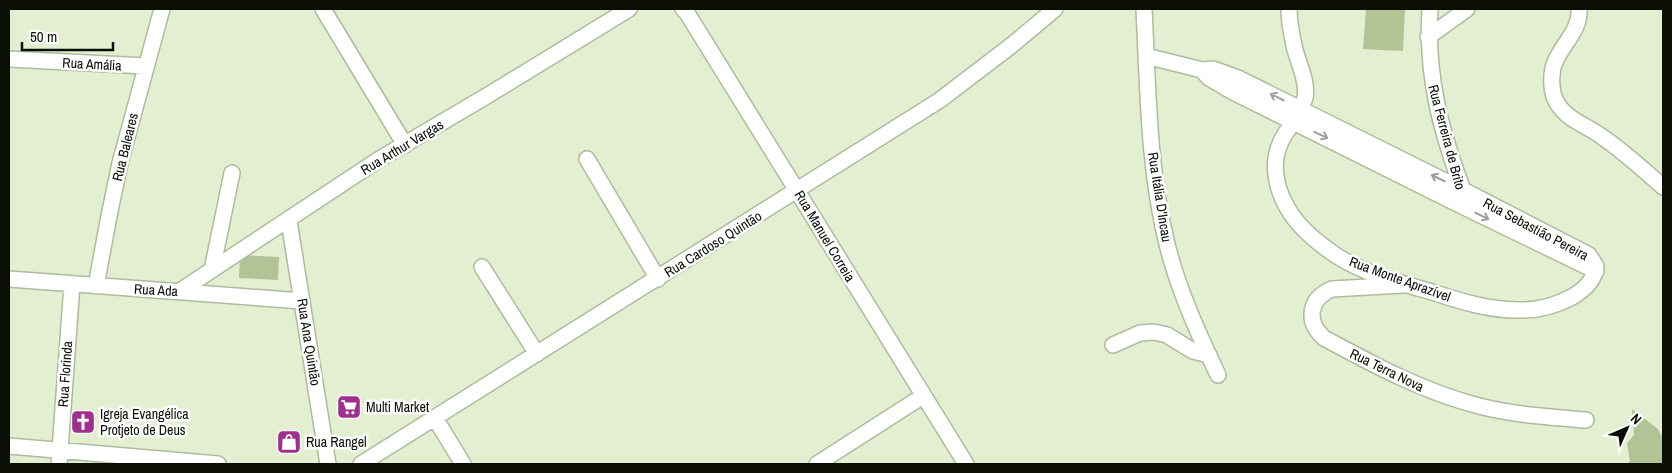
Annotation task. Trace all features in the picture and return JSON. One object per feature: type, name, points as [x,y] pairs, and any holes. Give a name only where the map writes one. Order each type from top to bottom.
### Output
[{"type":"street","name":"Rua Baleares","points":[[96,286],[108,216],[120,162],[162,9]]},
{"type":"street","points":[[323,9],[405,144]]},
{"type":"street","name":"Rua Arthur Vargas","points":[[180,291],[378,160],[543,63],[629,9]]},
{"type":"street","name":"Rua Manuel Correia","points":[[683,9],[688,13],[966,464]]},
{"type":"street","name":"Rua Cardoso Quintão","points":[[361,464],[940,100],[1012,46],[1055,9]]},
{"type":"street","name":"Rua Itália D'Incau","points":[[1144,9],[1154,177],[1167,244],[1189,311],[1218,375]]},
{"type":"street","points":[[1289,9],[1295,47],[1305,86],[1305,97],[1297,116]]},
{"type":"street","name":"Rua Ferreira de Brito","points":[[1430,9],[1428,38],[1430,68],[1438,112],[1449,152],[1463,190],[1462,206]]},
{"type":"street","points":[[1428,38],[1467,9]]},
{"type":"street","points":[[1579,9],[1573,34],[1555,61],[1552,83],[1555,100],[1569,117],[1609,141],[1663,187]]},
{"type":"street","name":"Rua Sebastião Pereira","points":[[1146,56],[1202,70],[1213,69],[1223,72],[1297,116],[1462,206],[1596,271],[1594,261],[1589,255],[1463,190],[1297,116]]},
{"type":"street","name":"Rua Amália","points":[[9,59],[146,66]]},
{"type":"street","name":"Rua Monte Aprazível","points":[[1297,116],[1276,150],[1274,165],[1278,185],[1288,209],[1302,228],[1338,256],[1368,271],[1406,285],[1466,302],[1493,308],[1517,310],[1534,310],[1550,306],[1575,295],[1590,283],[1596,271]]},
{"type":"street","points":[[587,159],[658,278]]},
{"type":"street","points":[[212,270],[232,173]]},
{"type":"street","name":"Rua Ana Quintão","points":[[288,221],[328,464]]},
{"type":"street","points":[[482,267],[537,354]]},
{"type":"street","name":"Rua Ada","points":[[9,280],[302,301]]},
{"type":"street","name":"Rua Florinda","points":[[59,457],[72,284]]},
{"type":"street","name":"Rua Terra Nova","points":[[1406,285],[1332,289],[1323,293],[1313,307],[1312,324],[1324,338],[1376,366],[1430,390],[1479,406],[1512,413],[1586,420]]},
{"type":"street","points":[[1113,345],[1140,333],[1154,332],[1167,335],[1193,351],[1209,355]]},
{"type":"street","points":[[816,464],[923,396]]},
{"type":"street","points":[[435,418],[463,464]]},
{"type":"street","points":[[9,446],[59,457],[218,464]]},
{"type":"green space","points":[[1366,9],[1405,9],[1403,51],[1363,49]]},
{"type":"green space","points":[[240,255],[279,257],[278,280],[239,278]]},
{"type":"green space","points":[[1632,409],[1658,429],[1663,439],[1663,464],[1627,464],[1630,461],[1627,443],[1634,435]]},
{"type":"place","name":"Multi Market","points":[[349,407]]},
{"type":"place","name":"Igreja Evangélica Protjeto de Deus","points":[[83,422]]},
{"type":"place","name":"Rua Rangel","points":[[289,442]]}]
